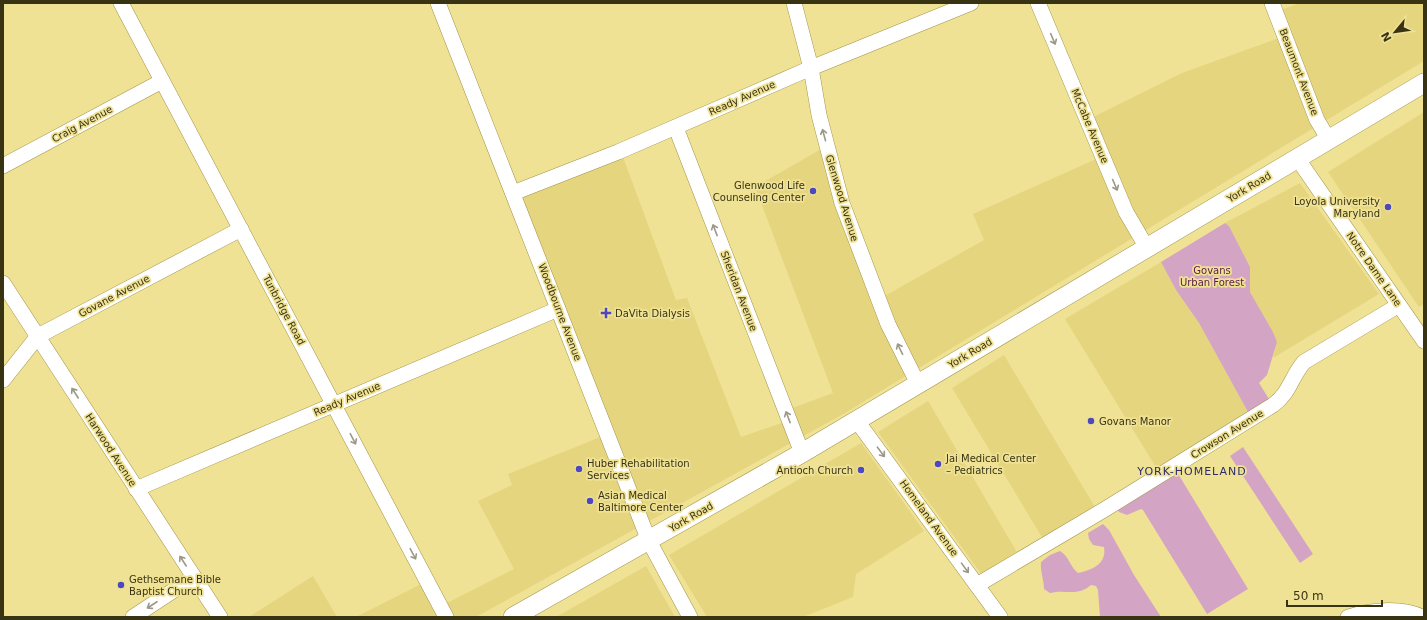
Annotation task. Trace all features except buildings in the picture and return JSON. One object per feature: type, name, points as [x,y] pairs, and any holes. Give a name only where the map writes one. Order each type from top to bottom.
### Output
[{"type":"main road","name":"York Road","points":[[513,617],[802,453],[1424,83]]},
{"type":"street","name":"Tunbridge Road","points":[[121,3],[335,404],[446,617]]},
{"type":"street","name":"Woodbourne Avenue","points":[[438,3],[649,541],[690,617]]},
{"type":"street","name":"Glenwood Avenue","points":[[794,3],[811,68],[814,95],[833,174],[851,229],[888,324],[918,384]]},
{"type":"street","name":"Ready Avenue","points":[[513,193],[676,128],[811,68],[971,3]]},
{"type":"street","name":"McCabe Avenue","points":[[1038,3],[1126,212],[1147,248]]},
{"type":"street","name":"Beaumont Avenue","points":[[1272,3],[1317,120],[1329,140]]},
{"type":"street","name":"Craig Avenue","points":[[3,166],[162,81]]},
{"type":"street","name":"Sheridan Avenue","points":[[676,128],[802,453]]},
{"type":"street","name":"Notre Dame Lane","points":[[1297,158],[1424,341]]},
{"type":"street","name":"Govane Avenue","points":[[3,380],[38,336],[241,229]]},
{"type":"street","name":"Harwood Avenue","points":[[3,283],[220,617]]},
{"type":"street","name":"Crowson Avenue","points":[[977,585],[1107,508],[1273,405],[1284,396],[1297,370],[1304,362],[1399,305]]},
{"type":"street","name":"Ready Avenue","points":[[136,489],[558,309]]},
{"type":"street","name":"Homeland Avenue","points":[[857,420],[1000,617]]},
{"type":"street","points":[[133,617],[194,577]]},
{"type":"street","points":[[1348,617],[1360,613],[1380,612],[1399,612],[1422,616]]},
{"type":"shaded area","points":[[1300,3],[1424,3],[1424,61],[845,413],[476,617],[356,617],[427,581],[441,606],[514,569],[478,501],[512,485],[508,474],[608,434],[515,194],[620,149],[676,300],[687,298],[741,437],[790,420],[787,410],[833,393],[755,187],[830,144],[881,298],[984,240],[973,214],[1103,156],[1087,120],[1182,73],[1287,35],[1278,11]]},
{"type":"shaded area","name":"Loyola University Maryland","points":[[1424,112],[1424,304],[1419,307],[1328,172]]},
{"type":"shaded area","points":[[1300,183],[1379,294],[1273,358],[1277,342],[1273,332],[1250,292],[1250,267],[1229,226],[1225,223]]},
{"type":"shaded area","points":[[1161,262],[1176,290],[1199,323],[1248,412],[1157,469],[1065,319]]},
{"type":"shaded area","points":[[1004,355],[1095,507],[1043,539],[952,388]]},
{"type":"shaded area","points":[[928,401],[1018,554],[982,575],[878,432]]},
{"type":"shaded area","points":[[861,443],[924,531],[856,574],[853,597],[803,617],[707,617],[669,555]]},
{"type":"shaded area","points":[[646,566],[675,617],[556,617]]},
{"type":"shaded area","points":[[313,576],[337,617],[249,617]]},
{"type":"green space","name":"Govans Urban Forest","points":[[1225,223],[1229,226],[1250,267],[1250,292],[1273,332],[1277,342],[1267,375],[1259,383],[1269,399],[1248,412],[1199,323],[1176,290],[1161,262]]},
{"type":"green space","points":[[1243,447],[1313,554],[1300,563],[1230,456]]},
{"type":"green space","points":[[1177,472],[1248,589],[1207,614],[1143,510],[1141,509],[1127,515],[1119,512],[1117,509]]},
{"type":"green space","points":[[1103,524],[1109,530],[1134,575],[1161,617],[1100,617],[1098,590],[1096,586],[1091,585],[1086,589],[1076,592],[1050,593],[1044,589],[1041,562],[1050,555],[1060,551],[1078,573],[1093,568],[1101,562],[1104,547],[1093,545],[1089,539],[1088,533]]},
{"type":"place","name":"Glenwood Life Counseling Center","points":[[813,191]]},
{"type":"place","name":"Loyola University Maryland","points":[[1388,207]]},
{"type":"place","name":"DaVita Dialysis","points":[[606,313]]},
{"type":"place","name":"Govans Manor","points":[[1091,421]]},
{"type":"place","name":"Jai Medical Center – Pediatrics","points":[[938,464]]},
{"type":"place","name":"Huber Rehabilitation Services","points":[[579,469]]},
{"type":"place","name":"Antioch Church","points":[[861,470]]},
{"type":"place","name":"Asian Medical Baltimore Center","points":[[590,501]]},
{"type":"place","name":"Gethsemane Bible Baptist Church","points":[[121,585]]},
{"type":"district","name":"YORK-HOMELAND","points":[[1192,471]]}]
